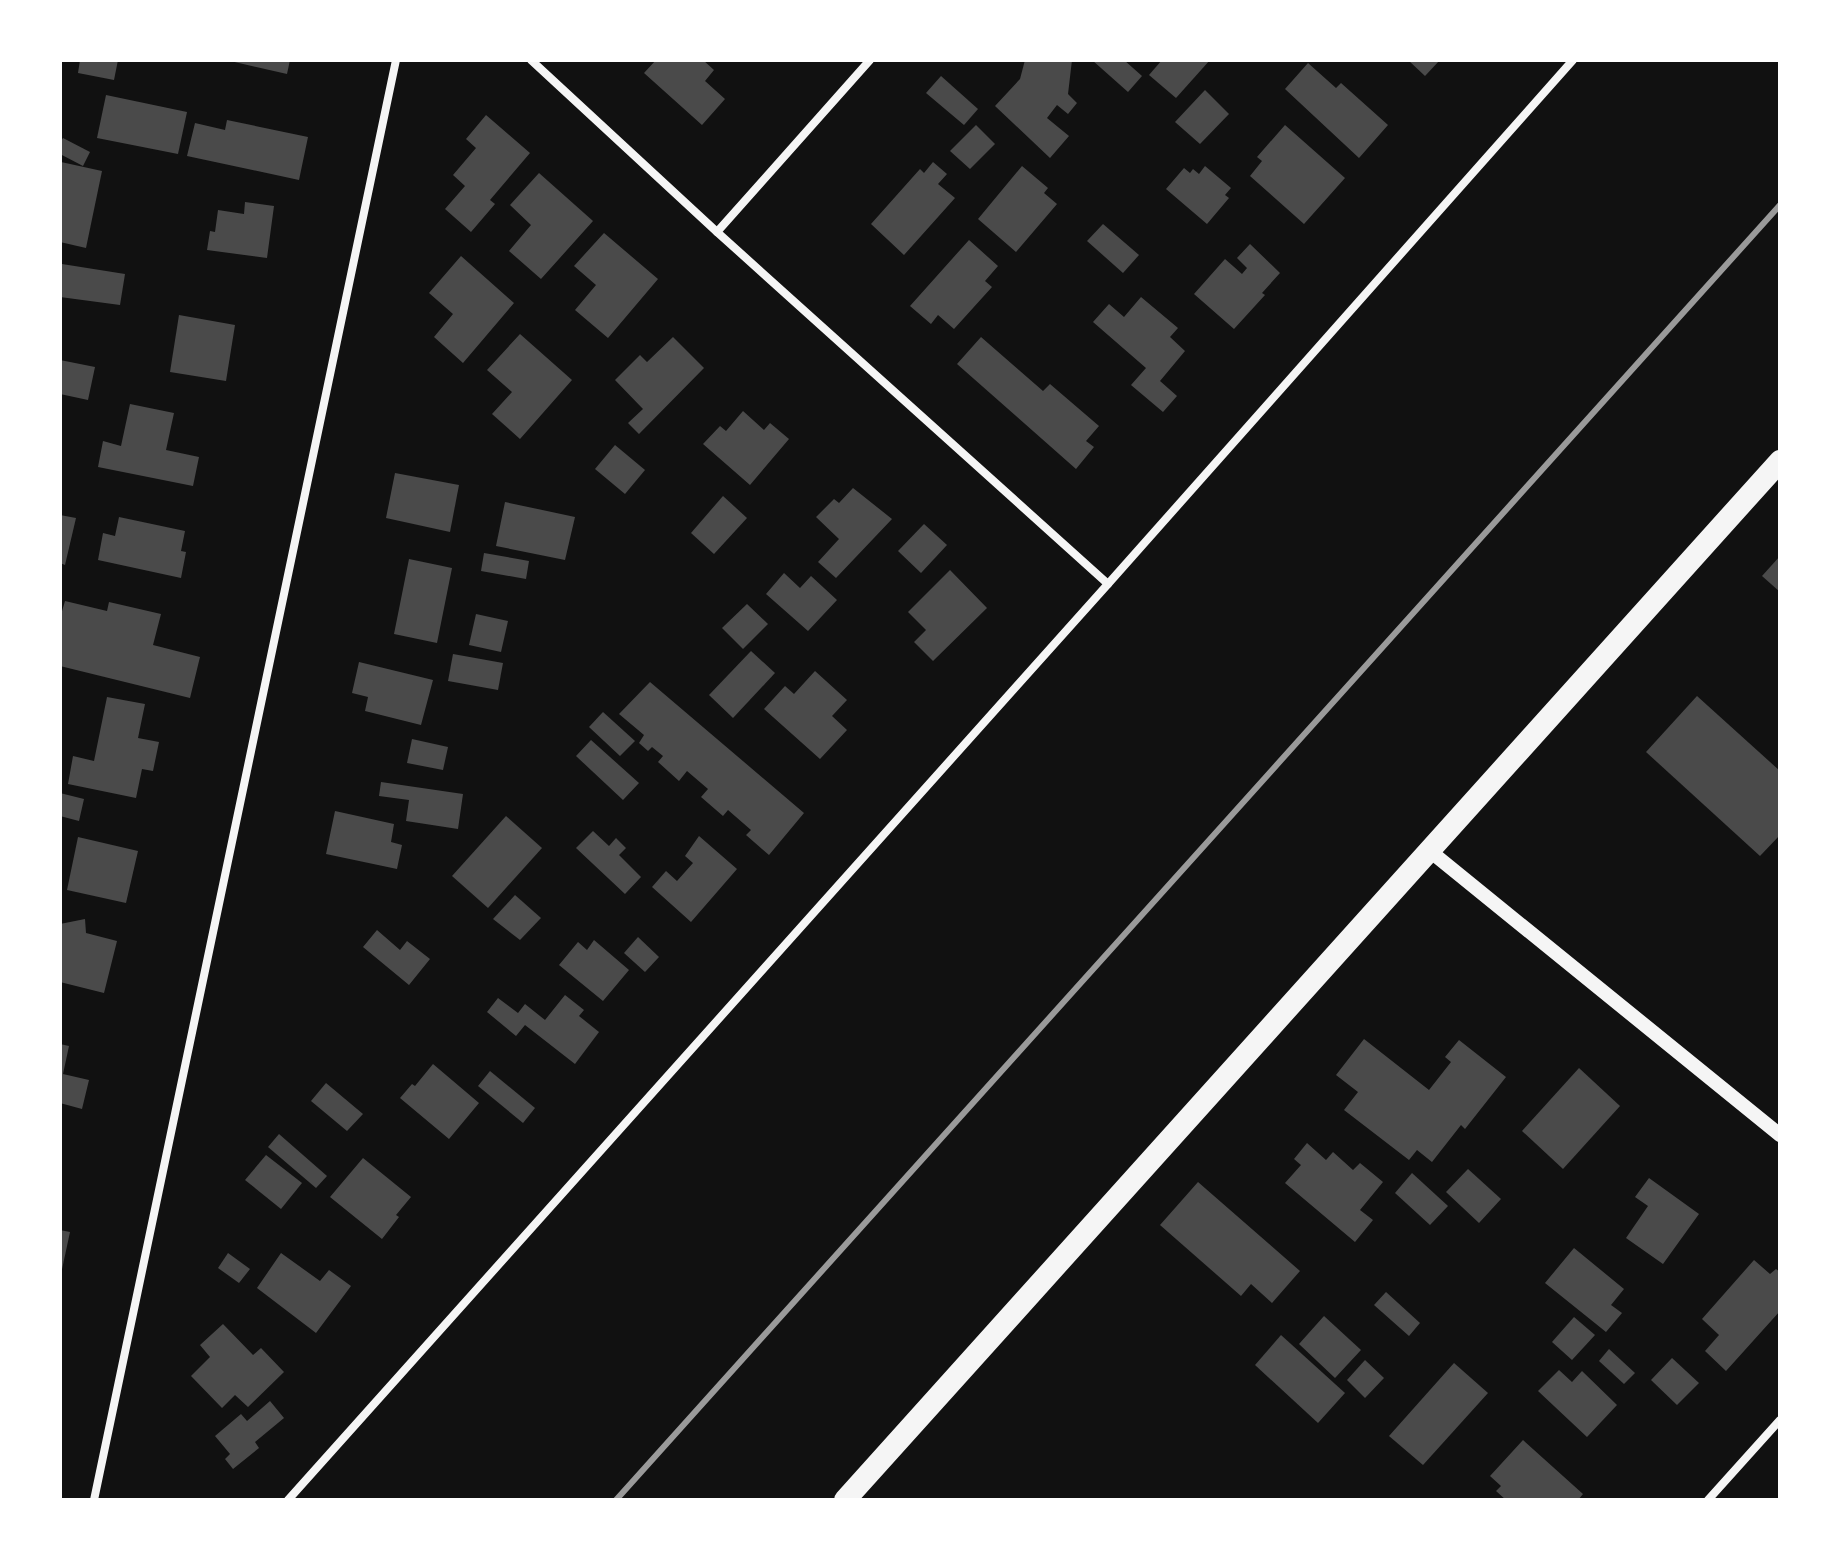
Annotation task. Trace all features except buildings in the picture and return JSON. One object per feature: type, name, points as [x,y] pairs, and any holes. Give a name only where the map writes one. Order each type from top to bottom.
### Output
[{"type":"highway","points":[[845,1500],[1780,461]]},
{"type":"street","points":[[94,1500],[396,60]]},
{"type":"street","points":[[531,60],[1108,584]]},
{"type":"street","points":[[717,232],[870,60]]},
{"type":"street","points":[[288,1500],[1573,60]]},
{"type":"street","points":[[1430,851],[1780,1135]]},
{"type":"street","points":[[1708,1500],[1780,1420]]},
{"type":"railway","points":[[616,1500],[1780,205]]}]
